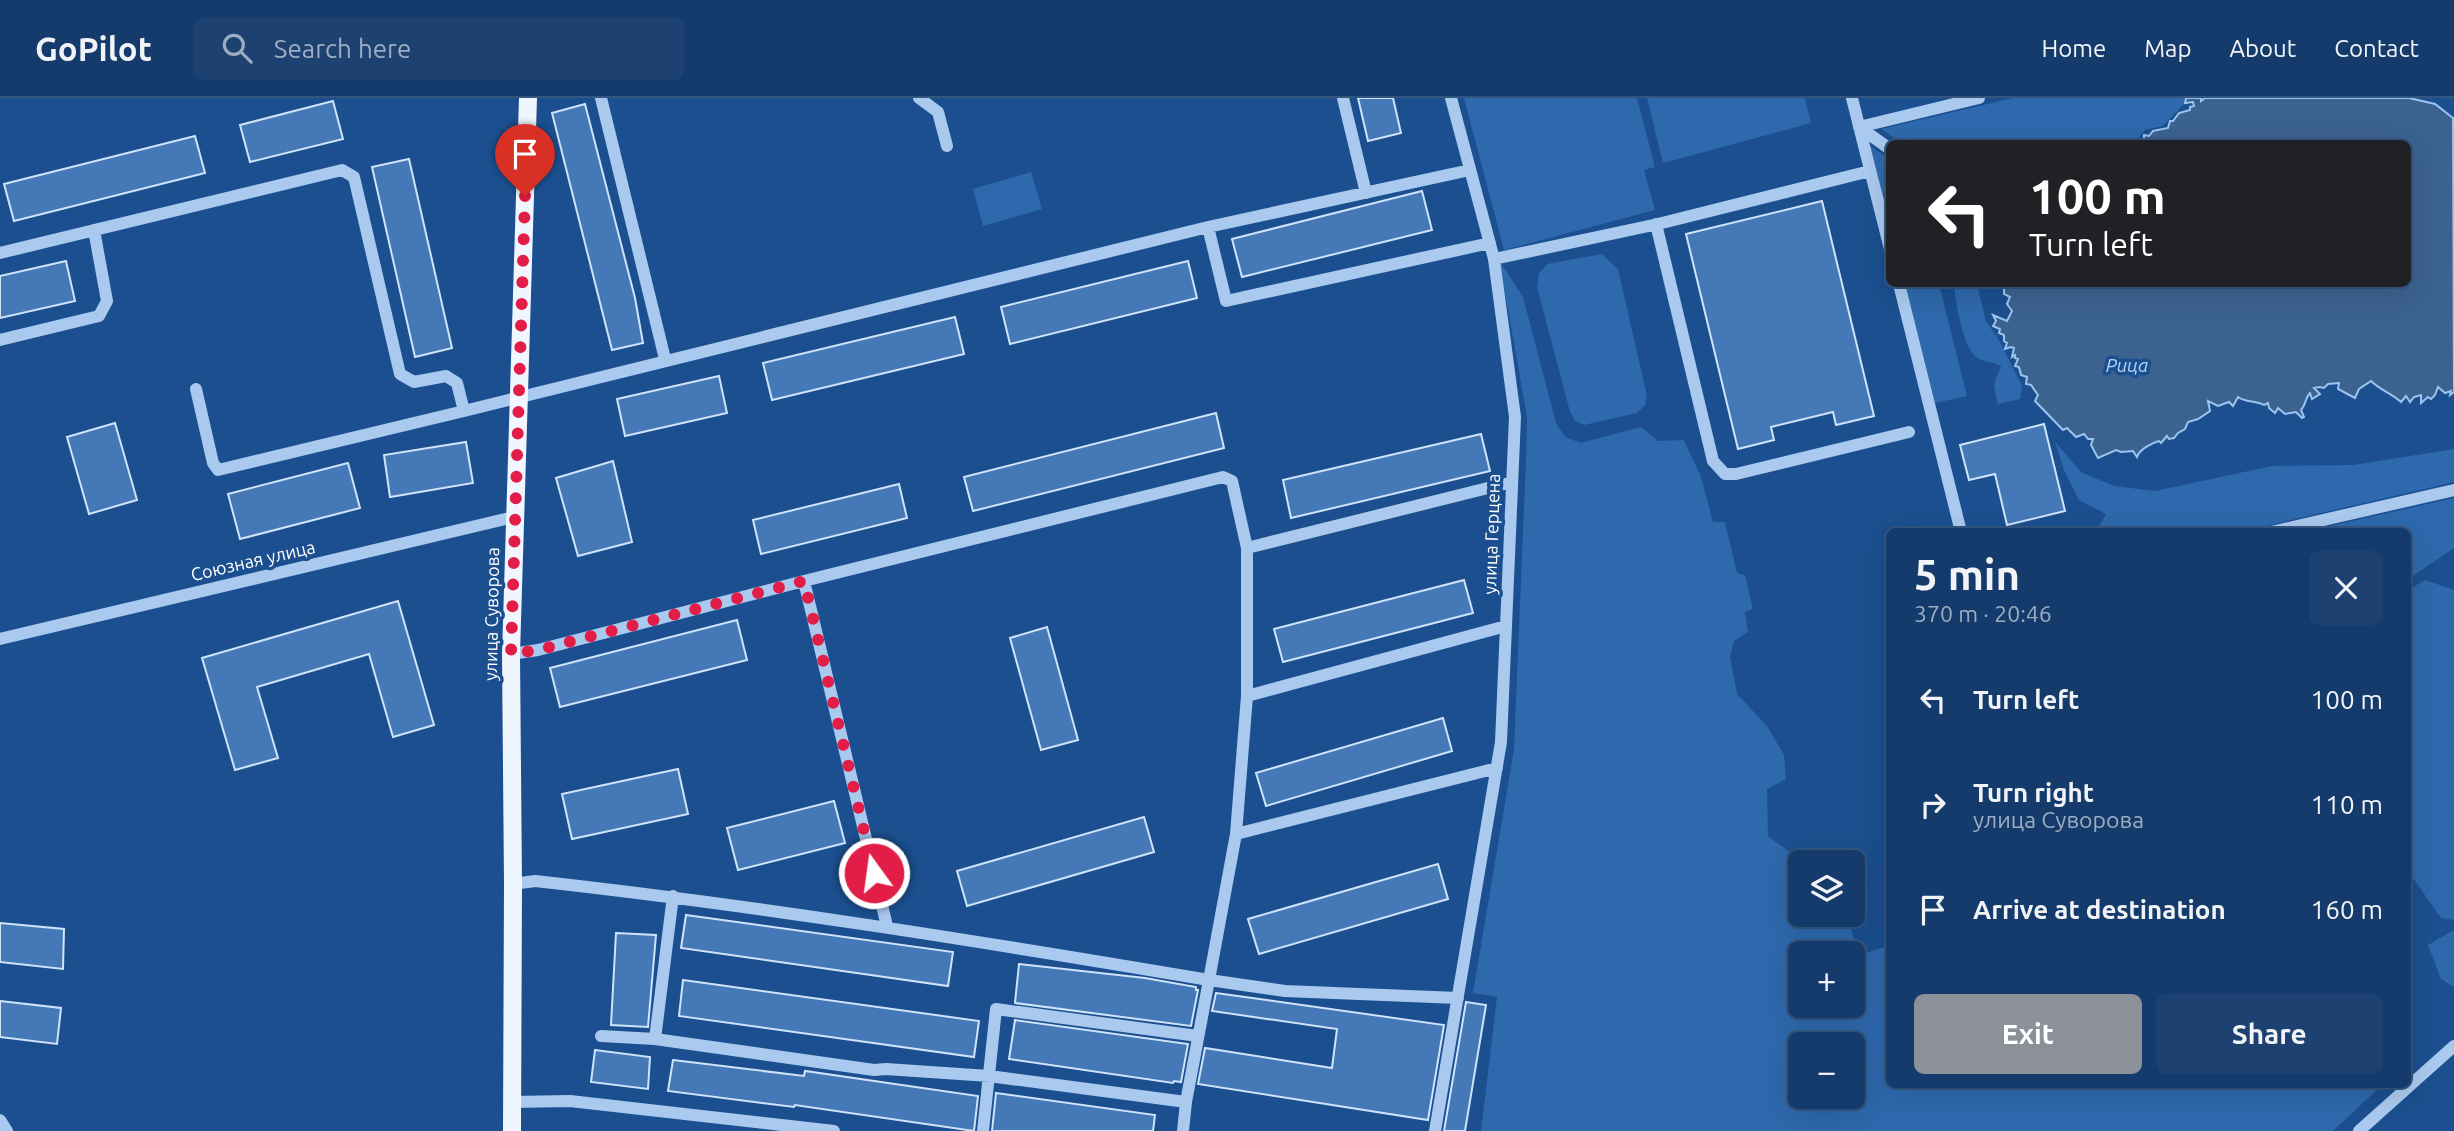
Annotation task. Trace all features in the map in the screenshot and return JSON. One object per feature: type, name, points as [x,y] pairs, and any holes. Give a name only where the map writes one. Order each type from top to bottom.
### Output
[{"type":"main road","name":"улица Суворова","points":[[512,1131],[511,654],[528,98]]},
{"type":"street","points":[[601,98],[665,359]]},
{"type":"street","points":[[919,98],[938,112],[947,146]]},
{"type":"street","points":[[1343,98],[1366,193]]},
{"type":"street","name":"улица Герцена","points":[[1435,1131],[1501,742],[1515,417],[1494,259],[1451,98]]},
{"type":"street","points":[[1852,98],[1886,233]]},
{"type":"street","points":[[1859,127],[1979,98]]},
{"type":"street","points":[[1859,127],[1886,146]]},
{"type":"street","points":[[0,253],[342,170],[355,177],[400,374],[414,382],[446,376],[457,383],[464,411]]},
{"type":"street","points":[[196,390],[213,463],[218,470],[1208,227],[1470,170]]},
{"type":"street","points":[[1494,259],[1656,224],[1870,171]]},
{"type":"street","points":[[1656,224],[1713,461],[1725,474],[1736,474],[1909,432]]},
{"type":"street","points":[[1208,227],[1226,301],[1490,243]]},
{"type":"street","points":[[0,340],[99,316],[107,301],[94,230]]},
{"type":"street","points":[[1900,287],[1960,528]]},
{"type":"street","points":[[511,654],[538,650],[1223,477],[1232,481],[1247,548],[1247,696],[1236,834],[1186,1102],[1183,1131]]},
{"type":"street","points":[[1247,548],[1512,482]]},
{"type":"street","points":[[2289,528],[2454,490]]},
{"type":"street","name":"Союзная улица","points":[[0,639],[514,517]]},
{"type":"street","points":[[804,581],[887,926]]},
{"type":"street","points":[[1247,696],[1506,626]]},
{"type":"street","points":[[1236,834],[1497,768]]},
{"type":"street","points":[[513,884],[535,881],[673,896],[887,926],[1285,991],[1458,998]]},
{"type":"street","points":[[655,1039],[673,896]]},
{"type":"street","points":[[983,1131],[996,1009],[1198,1036]]},
{"type":"street","points":[[601,1036],[655,1039],[874,1070],[989,1076],[1186,1102]]},
{"type":"street","points":[[2411,1085],[2454,1046]]},
{"type":"street","points":[[2360,1131],[2408,1088]]},
{"type":"street","points":[[512,1102],[570,1101],[834,1131]]},
{"type":"street","points":[[0,1119],[7,1131]]},
{"type":"shaded area","points":[[1464,98],[1637,98],[1655,167],[1644,170],[1655,210],[1504,250]]},
{"type":"shaded area","points":[[1647,98],[1805,98],[1811,123],[1663,163]]},
{"type":"shaded area","points":[[2013,98],[2185,98],[2184,104],[2163,126],[2145,130],[2137,140],[1898,140],[1881,129]]},
{"type":"shaded area","points":[[1870,146],[1886,156],[1886,210]]},
{"type":"shaded area","points":[[1031,172],[1042,209],[983,226],[973,189]]},
{"type":"shaded area","points":[[1602,254],[1618,269],[1647,396],[1645,405],[1637,413],[1584,425],[1575,421],[1570,412],[1537,287],[1539,273],[1547,264]]},
{"type":"shaded area","points":[[1501,263],[1523,297],[1556,423],[1565,437],[1581,443],[1641,427],[1658,441],[1684,440],[1701,477],[1713,522],[1725,522],[1737,573],[1745,575],[1753,609],[1745,612],[1748,632],[1734,641],[1730,657],[1737,694],[1767,726],[1784,755],[1786,779],[1767,789],[1768,836],[1788,851],[1788,927],[1850,927],[1855,941],[1788,941],[1788,1018],[1865,1018],[1865,953],[1886,946],[1886,1088],[2379,1088],[2333,1131],[1481,1131],[1497,997],[1473,993],[1514,749],[1527,417]]},
{"type":"shaded area","points":[[1906,287],[1940,287],[1967,396],[1935,403]]},
{"type":"shaded area","points":[[1954,287],[1978,287],[1986,321],[2022,386],[2020,399],[1997,404],[1994,384],[2001,366],[1979,359],[1971,351]]},
{"type":"shaded area","points":[[2055,442],[2081,472],[2114,486],[2155,491],[2272,466],[2354,465],[2454,449],[2454,482],[2257,528],[2098,528],[2106,514],[2079,500],[2064,470]]},
{"type":"shaded area","points":[[2454,498],[2454,548],[2411,577],[2411,528],[2321,528]]},
{"type":"shaded area","points":[[2425,580],[2454,590],[2454,920],[2441,918],[2411,875],[2411,588]]},
{"type":"shaded area","points":[[2454,930],[2454,987],[2441,979],[2428,945]]},
{"type":"water","name":"Рица","points":[[2186,98],[2201,98],[2201,101],[2205,98],[2409,98],[2435,104],[2453,118],[2454,392],[2450,395],[2451,391],[2445,393],[2438,387],[2431,399],[2428,397],[2421,403],[2421,395],[2410,402],[2406,396],[2401,402],[2371,381],[2359,389],[2355,398],[2338,389],[2339,383],[2328,384],[2324,388],[2314,388],[2320,394],[2312,399],[2310,393],[2308,395],[2301,410],[2304,417],[2302,418],[2296,412],[2285,414],[2278,408],[2275,413],[2268,403],[2264,405],[2238,397],[2233,406],[2229,402],[2218,406],[2208,401],[2210,411],[2188,422],[2185,429],[2174,438],[2169,439],[2167,436],[2161,443],[2159,441],[2149,445],[2137,457],[2133,451],[2116,450],[2098,458],[2091,445],[2093,439],[2088,439],[2084,434],[2076,437],[2067,428],[2063,430],[2035,401],[2038,395],[2031,385],[2026,384],[2027,377],[2021,375],[2019,367],[2015,366],[2018,359],[2015,355],[2012,357],[2014,348],[2005,349],[2007,343],[2004,341],[2004,335],[1999,333],[2000,329],[1993,326],[1996,321],[1993,315],[2007,321],[2012,311],[2007,304],[2010,297],[2004,294],[2004,287],[2411,287],[2411,140],[2144,140],[2144,135],[2149,136],[2153,131],[2168,128],[2170,121],[2179,113],[2194,106],[2193,102],[2185,103]]},
{"type":"building","points":[[1358,98],[1393,98],[1401,133],[1368,141]]},
{"type":"building","points":[[333,101],[343,139],[250,162],[240,125]]},
{"type":"building","points":[[585,104],[635,298],[643,343],[612,350],[552,113]]},
{"type":"building","points":[[195,136],[205,173],[14,221],[4,184]]},
{"type":"building","points":[[409,159],[452,348],[415,357],[372,167]]},
{"type":"building","points":[[1422,191],[1432,230],[1242,277],[1232,239]]},
{"type":"building","points":[[1822,201],[1874,416],[1836,425],[1833,412],[1771,427],[1774,440],[1738,449],[1686,234]]},
{"type":"building","points":[[66,261],[75,301],[0,318],[0,276]]},
{"type":"building","points":[[1188,261],[1197,298],[1010,344],[1001,307]]},
{"type":"building","points":[[955,317],[964,354],[772,400],[763,363]]},
{"type":"building","points":[[719,376],[727,413],[625,436],[617,399]]},
{"type":"building","points":[[1216,413],[1224,448],[973,511],[964,477]]},
{"type":"building","points":[[115,423],[137,500],[89,514],[67,437]]},
{"type":"building","points":[[2044,424],[2065,511],[2007,525],[1995,474],[1969,480],[1960,445]]},
{"type":"building","points":[[1481,434],[1490,471],[1291,518],[1283,480]]},
{"type":"building","points":[[466,442],[473,483],[390,497],[384,455]]},
{"type":"building","points":[[613,461],[632,542],[578,556],[556,478]]},
{"type":"building","points":[[348,463],[360,508],[240,539],[228,494]]},
{"type":"building","points":[[899,484],[907,518],[761,554],[753,520]]},
{"type":"building","points":[[1464,580],[1473,613],[1283,662],[1274,629]]},
{"type":"building","points":[[398,601],[434,725],[393,737],[369,654],[257,687],[278,758],[235,770],[202,658]]},
{"type":"building","points":[[737,620],[747,660],[560,707],[550,668]]},
{"type":"building","points":[[1047,627],[1078,740],[1041,750],[1010,638]]},
{"type":"building","points":[[1443,718],[1452,751],[1266,806],[1256,773]]},
{"type":"building","points":[[678,769],[688,814],[572,839],[562,794]]},
{"type":"building","points":[[834,801],[845,843],[738,870],[727,828]]},
{"type":"building","points":[[1144,817],[1154,852],[967,906],[957,871]]},
{"type":"building","points":[[1438,864],[1448,899],[1259,954],[1248,919]]},
{"type":"building","points":[[686,915],[953,952],[948,986],[681,948]]},
{"type":"building","points":[[0,923],[64,929],[63,969],[0,962]]},
{"type":"building","points":[[616,933],[656,935],[648,1027],[611,1025]]},
{"type":"building","points":[[1019,964],[1145,978],[1196,987],[1198,990],[1191,1026],[1015,1003]]},
{"type":"building","points":[[683,980],[979,1021],[974,1057],[679,1016]]},
{"type":"building","points":[[1216,993],[1444,1025],[1428,1120],[1198,1084],[1205,1048],[1332,1068],[1337,1029],[1212,1011]]},
{"type":"building","points":[[0,1001],[61,1008],[57,1044],[0,1037]]},
{"type":"building","points":[[1466,1002],[1486,1005],[1465,1131],[1444,1131]]},
{"type":"building","points":[[1015,1020],[1188,1044],[1181,1082],[1009,1059]]},
{"type":"building","points":[[595,1050],[650,1057],[648,1089],[591,1082]]},
{"type":"building","points":[[673,1060],[804,1076],[805,1071],[978,1096],[974,1131],[795,1105],[668,1091]]},
{"type":"building","points":[[996,1093],[1155,1115],[1153,1131],[992,1131]]},
{"type":"route","points":[[525,196],[511,654],[538,650],[804,581],[874,873]]}]
